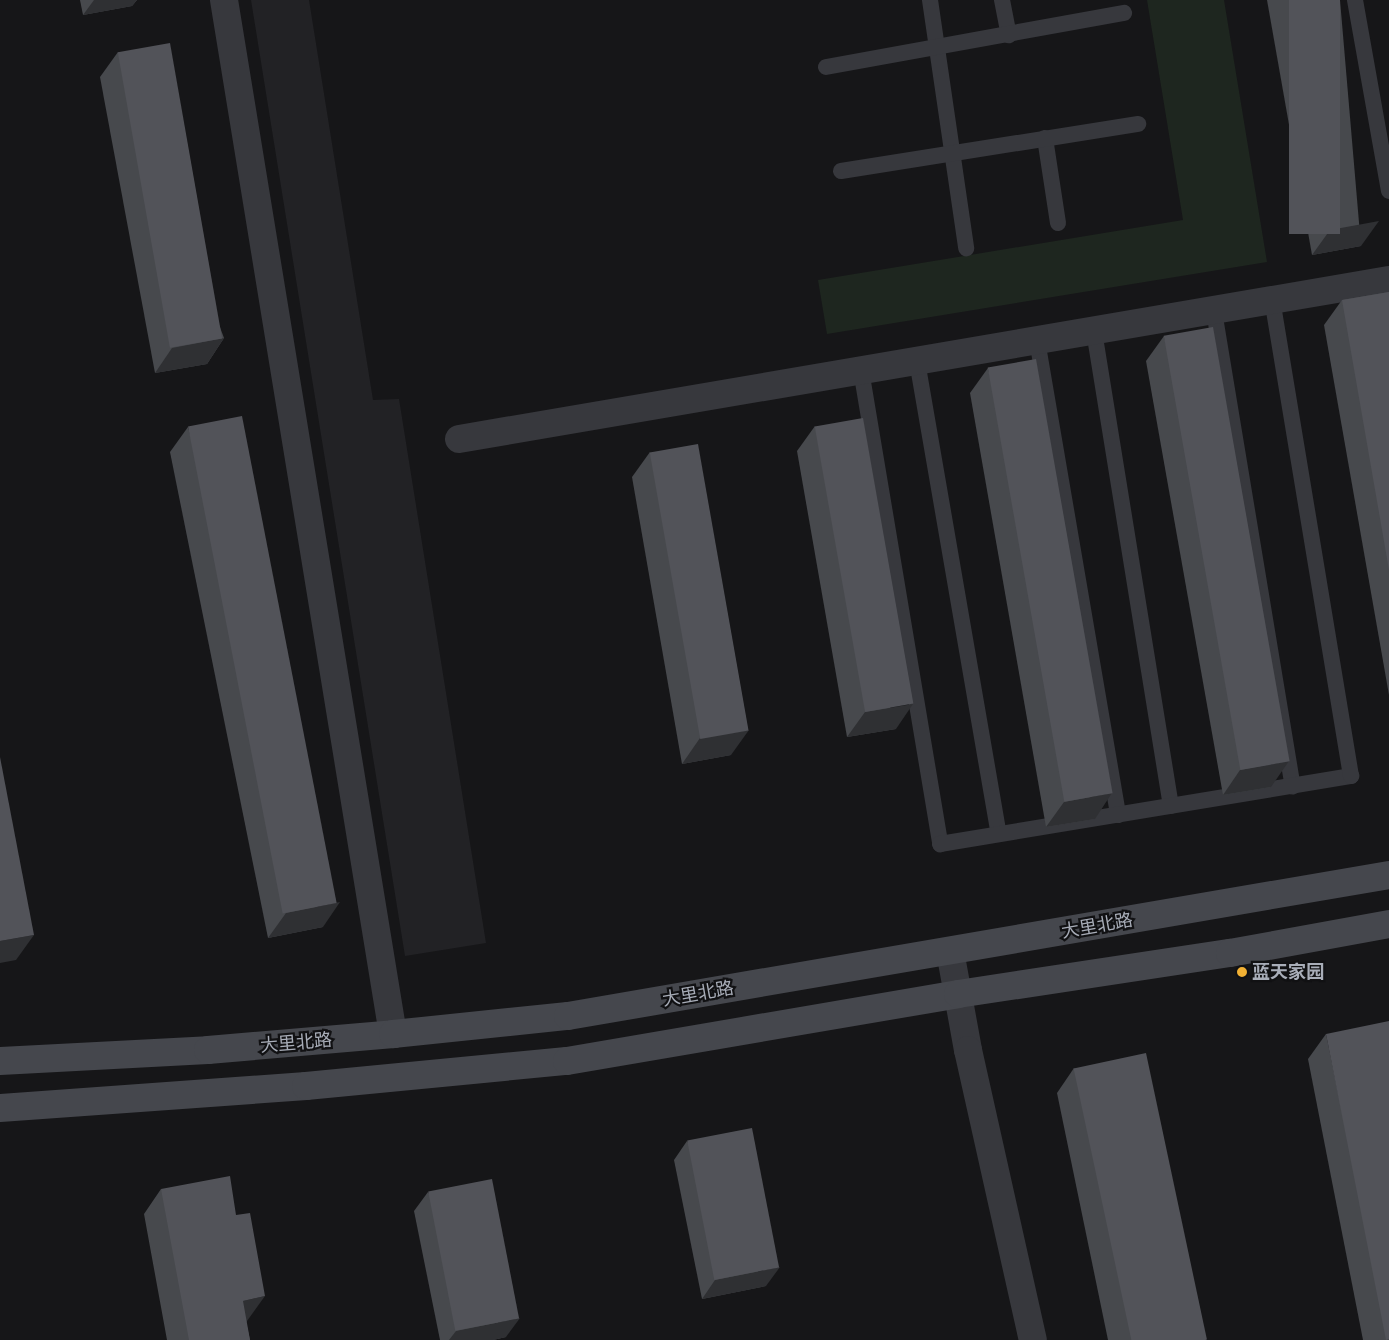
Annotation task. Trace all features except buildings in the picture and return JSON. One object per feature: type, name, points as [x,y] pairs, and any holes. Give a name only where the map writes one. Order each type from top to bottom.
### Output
[{"type":"main road","name":"大里北路","points":[[0,1061],[208,1050],[568,1016],[1389,875]]},
{"type":"main road","points":[[0,1108],[306,1086],[567,1061],[958,994],[1230,953],[1389,924]]},
{"type":"street","points":[[224,0],[393,1034]]},
{"type":"street","points":[[458,439],[1389,280]]},
{"type":"street","points":[[950,951],[970,1060],[1034,1340]]},
{"type":"lane","points":[[930,0],[966,248]]},
{"type":"lane","points":[[1002,0],[1008,34]]},
{"type":"lane","points":[[1355,0],[1389,191]]},
{"type":"lane","points":[[826,67],[1124,13]]},
{"type":"lane","points":[[841,171],[1138,124]]},
{"type":"lane","points":[[1045,138],[1058,223]]},
{"type":"lane","points":[[861,370],[940,844],[1293,786],[1351,776],[1272,301]]},
{"type":"lane","points":[[1214,311],[1293,786]]},
{"type":"lane","points":[[1094,331],[1171,806]]},
{"type":"lane","points":[[1038,340],[1118,815]]},
{"type":"lane","points":[[917,361],[999,834]]},
{"type":"shaded area","points":[[251,0],[309,0],[373,400],[399,399],[486,943],[405,956]]},
{"type":"shaded area","points":[[1147,0],[1224,0],[1267,262],[827,334],[818,280],[1183,220]]},
{"type":"place","name":"蓝天家园","points":[[1242,972]]}]
